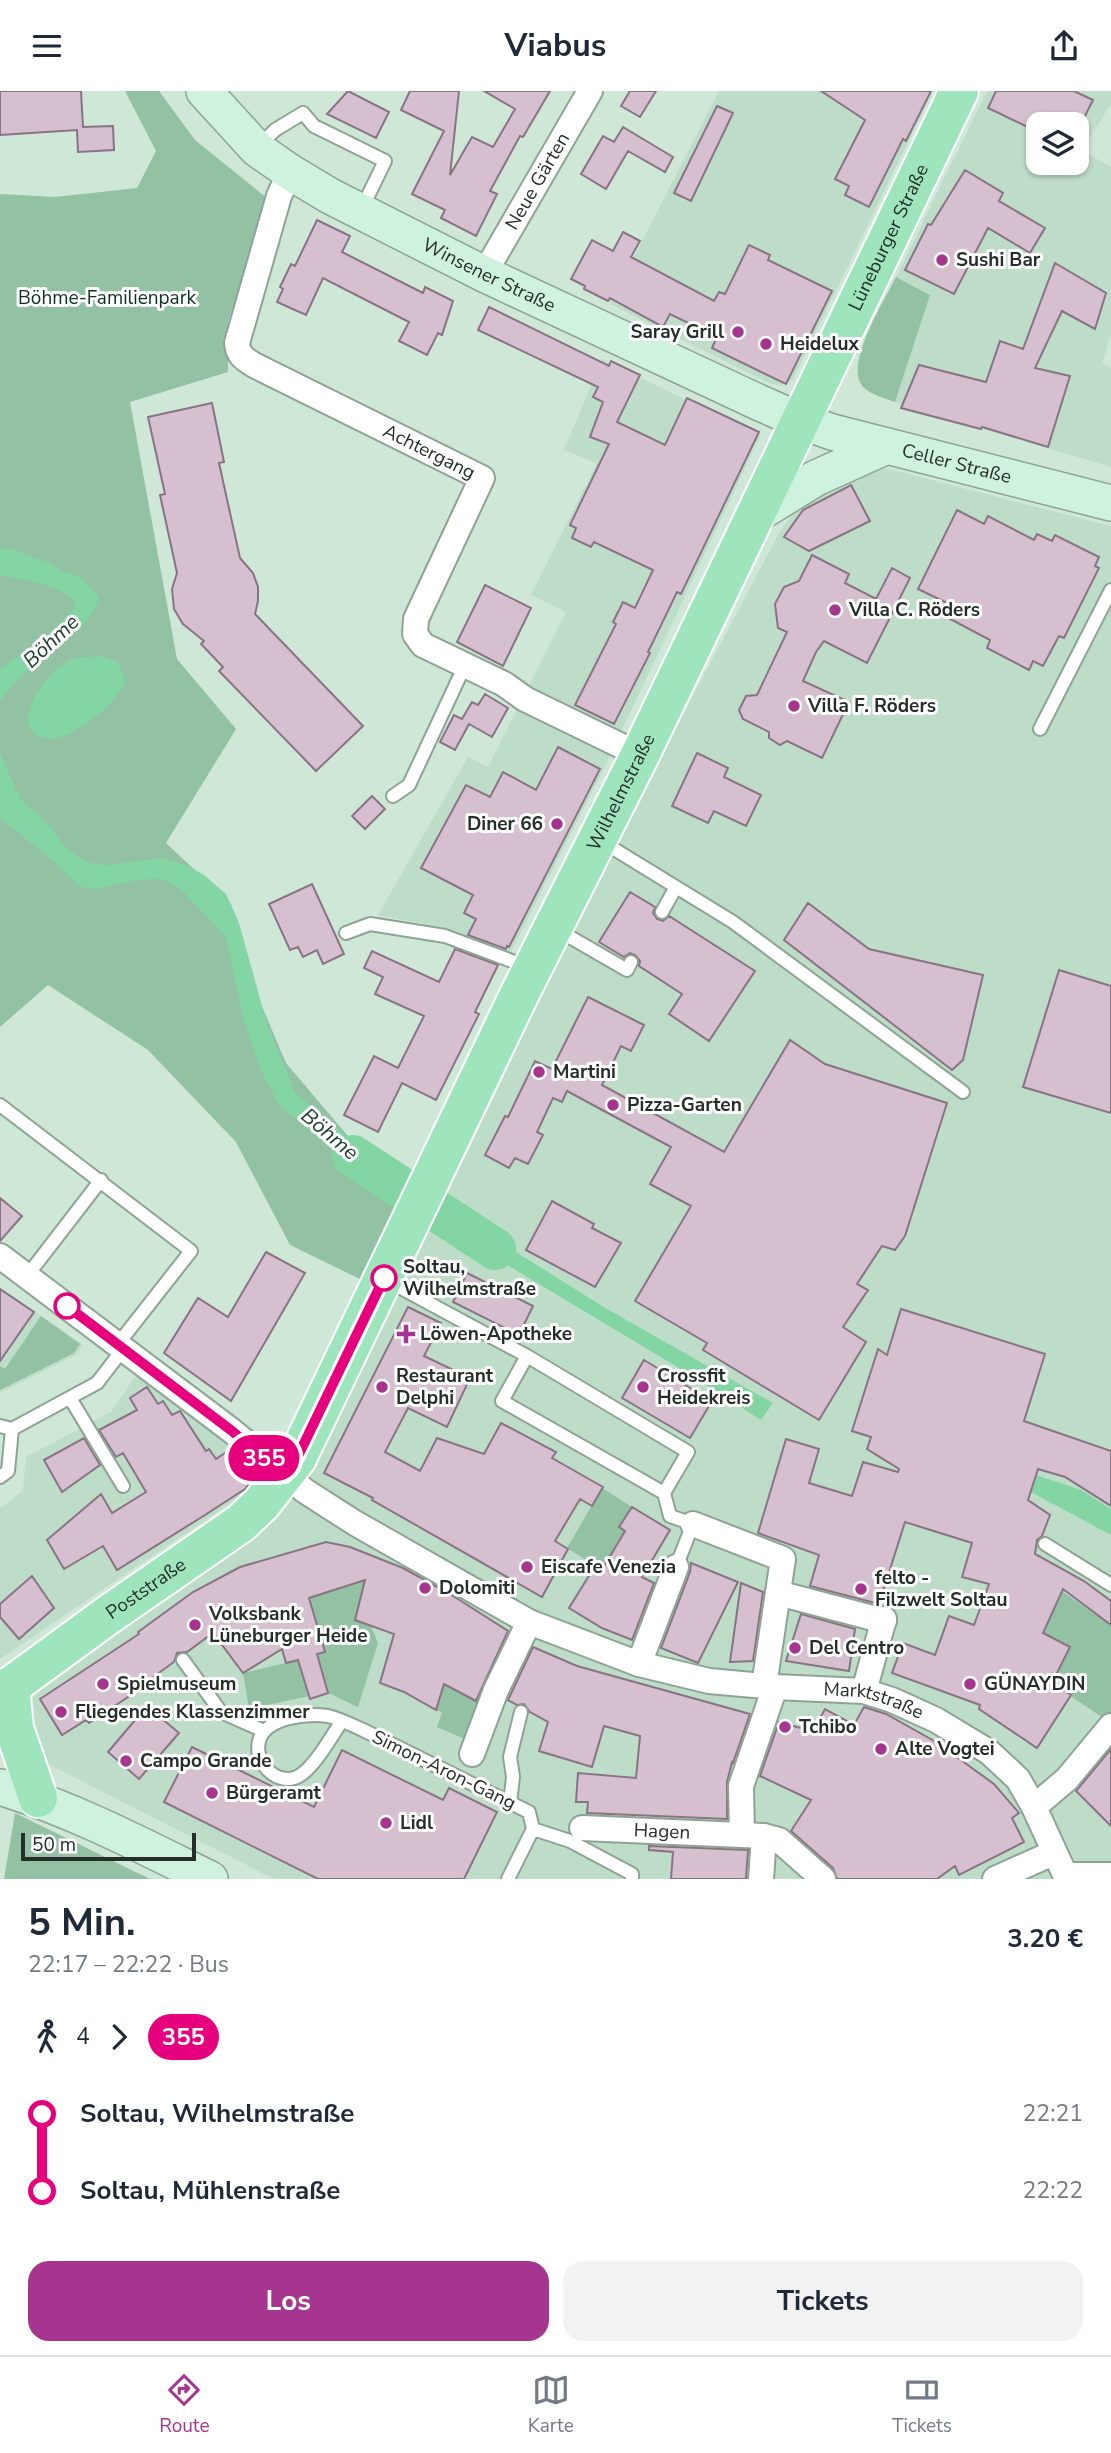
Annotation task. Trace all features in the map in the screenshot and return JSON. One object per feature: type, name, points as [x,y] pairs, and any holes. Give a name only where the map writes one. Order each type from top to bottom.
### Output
[{"type":"main road","name":"Winsener Straße","points":[[204,91],[257,149],[290,173],[484,274],[801,421]]},
{"type":"main road","name":"Lüneburger Straße","points":[[801,421],[959,91]]},
{"type":"main road","name":"Celler Straße","points":[[801,421],[887,446],[1111,503]]},
{"type":"main road","name":"Wilhelmstraße","points":[[396,1253],[801,421]]},
{"type":"main road","points":[[756,515],[816,478],[887,446]]},
{"type":"main road","points":[[285,1476],[297,1458],[396,1253]]},
{"type":"main road","name":"Poststraße","points":[[5,1690],[241,1523],[285,1476]]},
{"type":"main road","points":[[5,1690],[14,1728],[38,1798]]},
{"type":"main road","points":[[0,1787],[38,1798],[97,1823],[210,1879]]},
{"type":"street","name":"Neue Gärten","points":[[484,274],[590,91]]},
{"type":"street","name":"Achtergang","points":[[290,173],[279,196],[237,343],[238,351],[243,359],[254,365],[482,478],[416,619],[415,634],[423,645],[505,684],[525,699],[640,755]]},
{"type":"street","name":"Marktstraße","points":[[0,1256],[232,1431],[285,1476],[355,1523],[529,1622],[639,1664],[709,1681],[864,1691],[892,1700],[936,1720],[989,1752],[1018,1779],[1066,1877]]},
{"type":"street","points":[[693,1524],[783,1559],[770,1687],[741,1786],[761,1879]]},
{"type":"street","points":[[639,1664],[676,1567]]},
{"type":"street","points":[[778,1593],[884,1620],[864,1691]]},
{"type":"street","points":[[472,1754],[496,1690],[529,1622]]},
{"type":"street","points":[[1034,1807],[1067,1780],[1111,1726]]},
{"type":"street","name":"Hagen","points":[[582,1828],[753,1835],[779,1840],[823,1879]]},
{"type":"street","points":[[995,1879],[1054,1853]]},
{"type":"street","points":[[1066,1877],[1111,1875]]},
{"type":"lane","points":[[257,149],[275,130],[303,113],[314,127],[384,161],[360,211]]},
{"type":"lane","points":[[1040,729],[1111,590]]},
{"type":"lane","points":[[393,796],[409,785],[465,665]]},
{"type":"lane","points":[[598,839],[733,922],[963,1091]]},
{"type":"lane","points":[[662,912],[676,887]]},
{"type":"lane","points":[[346,933],[370,924],[445,936],[532,969]]},
{"type":"lane","points":[[553,927],[627,970],[631,962]]},
{"type":"lane","points":[[0,1104],[191,1251],[97,1383],[6,1428],[8,1471],[0,1477]]},
{"type":"lane","points":[[27,1276],[101,1180]]},
{"type":"lane","points":[[396,1253],[527,1356],[688,1452],[664,1493],[670,1516],[693,1524],[676,1567]]},
{"type":"lane","points":[[527,1356],[502,1401],[664,1493]]},
{"type":"lane","points":[[70,1398],[123,1486]]},
{"type":"lane","points":[[1045,1544],[1111,1585]]},
{"type":"lane","points":[[183,1660],[221,1712],[264,1731],[259,1740],[260,1761],[267,1770],[279,1777],[290,1779],[302,1775],[342,1721]]},
{"type":"lane","points":[[510,1803],[513,1777],[510,1757],[521,1712]]},
{"type":"lane","name":"Simon-Aron-Gang","points":[[264,1731],[274,1723],[312,1715],[342,1721],[529,1812],[533,1829]]},
{"type":"lane","points":[[508,1879],[533,1829],[570,1840],[632,1874],[632,1879]]},
{"type":"shaded area","points":[[719,91],[933,91],[793,379],[781,386],[769,383],[610,304]]},
{"type":"shaded area","points":[[987,91],[1111,91],[1111,104],[1089,139],[1089,112],[1026,112],[1026,175],[1089,175],[1089,154],[1111,167],[1111,333],[1102,364],[1111,367],[1111,467],[895,402],[930,295],[896,277]]},
{"type":"shaded area","points":[[602,359],[760,436],[608,760],[510,954],[444,928],[378,915],[468,757],[488,767],[566,612],[531,595],[597,463],[564,450]]},
{"type":"shaded area","points":[[877,466],[1111,526],[1111,1879],[274,1879],[46,1763],[37,1750],[28,1706],[38,1689],[239,1550],[275,1521],[307,1483],[605,862],[778,535],[798,506]]},
{"type":"shaded area","points":[[0,1287],[83,1345],[76,1355],[0,1393]]},
{"type":"shaded area","points":[[143,1370],[250,1455],[263,1474],[244,1494],[0,1659],[0,1508],[23,1491],[26,1457],[111,1412],[134,1378]]},
{"type":"green space","name":"Böhme-Familienpark","points":[[125,91],[159,91],[195,140],[268,199],[228,322],[228,372],[130,402],[177,659],[236,729],[166,843],[231,904],[252,983],[286,1063],[347,1135],[414,1176],[362,1280],[290,1245],[236,1142],[148,1050],[48,985],[0,1027],[0,194],[55,197],[137,188],[156,151]]},
{"type":"green space","points":[[896,277],[930,295],[895,402],[867,390],[861,384],[858,374],[863,346]]},
{"type":"green space","points":[[41,1316],[80,1344],[74,1353],[0,1390],[0,1366],[5,1369]]},
{"type":"green space","points":[[602,1488],[632,1507],[619,1527],[625,1531],[614,1549],[627,1557],[614,1578],[567,1548]]},
{"type":"green space","points":[[367,1571],[355,1620],[371,1626],[378,1643],[358,1707],[328,1693],[317,1654],[324,1651],[309,1598]]},
{"type":"green space","points":[[1059,1589],[1111,1625],[1111,1713],[1106,1720],[1047,1680],[1043,1633],[1053,1612]]},
{"type":"green space","points":[[453,1655],[467,1696],[482,1703],[467,1740],[437,1727],[442,1712],[436,1710]]},
{"type":"green space","points":[[298,1660],[309,1696],[249,1709],[243,1673]]},
{"type":"green space","points":[[15,1813],[150,1879],[4,1879]]},
{"type":"water","points":[[0,549],[10,549],[45,561],[80,577],[99,597],[95,608],[80,628],[26,672],[0,701],[0,670],[55,628],[73,610],[76,603],[69,596],[51,587],[0,575]]},
{"type":"water","points":[[102,656],[118,662],[125,682],[116,696],[97,716],[74,731],[50,739],[40,737],[32,730],[29,711],[46,680],[70,660]]},
{"type":"water","points":[[0,753],[20,799],[45,821],[70,852],[90,863],[108,865],[162,858],[186,865],[204,875],[226,894],[239,923],[267,1024],[295,1093],[349,1138],[408,1172],[396,1195],[341,1157],[279,1105],[261,1070],[243,1017],[226,937],[179,887],[162,879],[136,880],[98,889],[81,887],[55,862],[0,818]]},
{"type":"water","points":[[449,1210],[607,1309],[773,1403],[761,1420],[442,1226]]},
{"type":"water","points":[[1036,1475],[1081,1490],[1111,1509],[1111,1535],[1031,1492]]},
{"type":"building","points":[[0,91],[81,91],[83,127],[113,126],[114,150],[78,152],[77,130],[0,135]]},
{"type":"building","points":[[348,91],[389,112],[376,138],[327,114]]},
{"type":"building","points":[[410,91],[459,91],[450,175],[472,137],[493,147],[515,109],[484,91],[550,91],[523,137],[520,136],[490,191],[497,194],[476,236],[441,218],[445,210],[412,194],[444,131],[401,110]]},
{"type":"building","points":[[630,91],[656,91],[640,117],[621,106]]},
{"type":"building","points":[[821,91],[931,91],[869,207],[845,195],[849,186],[835,179],[865,120]]},
{"type":"building","points":[[996,91],[1074,91],[1093,100],[1087,112],[1026,112],[1026,126],[988,108]]},
{"type":"building","points":[[717,106],[733,113],[691,201],[674,193]]},
{"type":"building","points":[[623,127],[673,157],[665,172],[628,151],[606,189],[581,174],[603,136],[614,142]]},
{"type":"building","points":[[965,170],[1003,193],[999,201],[1045,228],[1030,253],[988,228],[954,294],[905,270],[928,224],[931,225]]},
{"type":"building","points":[[317,220],[350,236],[342,252],[423,293],[425,287],[453,301],[442,335],[438,333],[427,355],[399,341],[409,322],[323,278],[306,315],[277,302],[283,289],[280,287],[291,264],[295,266]]},
{"type":"building","points":[[623,232],[640,241],[631,257],[714,301],[719,292],[725,294],[749,245],[770,255],[768,260],[832,291],[786,384],[712,348],[717,337],[670,314],[663,327],[610,298],[608,301],[584,289],[585,286],[571,279],[592,240],[613,251]]},
{"type":"building","points":[[1055,263],[1106,293],[1095,329],[1062,311],[1035,368],[1070,376],[1048,447],[982,427],[981,429],[901,408],[919,365],[986,382],[1000,341],[1023,349]]},
{"type":"building","points":[[489,307],[609,366],[611,361],[640,375],[617,422],[665,445],[687,398],[759,432],[681,594],[677,592],[614,724],[575,705],[616,624],[613,622],[623,602],[635,608],[653,570],[594,542],[591,547],[572,538],[576,528],[570,525],[609,444],[590,437],[603,402],[593,397],[598,387],[478,330]]},
{"type":"building","points":[[212,403],[224,462],[219,463],[240,558],[253,573],[258,587],[255,614],[363,726],[316,771],[219,671],[223,667],[201,644],[204,641],[183,624],[174,609],[172,589],[177,573],[160,495],[165,494],[148,417]]},
{"type":"building","points":[[851,485],[870,521],[809,551],[784,537],[803,510]]},
{"type":"building","points":[[957,510],[984,524],[988,516],[1034,540],[1037,534],[1052,541],[1055,535],[1099,557],[1095,566],[1099,568],[1064,638],[1059,636],[1043,666],[1033,661],[1029,670],[987,648],[990,640],[939,613],[945,602],[918,589]]},
{"type":"building","points":[[812,555],[849,574],[845,583],[876,599],[892,568],[910,578],[867,663],[824,641],[816,652],[803,681],[849,702],[822,758],[787,741],[780,745],[769,738],[769,732],[743,719],[739,710],[746,696],[757,695],[787,632],[778,628],[775,604],[784,587],[799,581]]},
{"type":"building","points":[[485,585],[531,608],[503,666],[457,642]]},
{"type":"building","points":[[485,694],[508,708],[492,737],[469,724],[455,750],[440,742],[454,715],[462,719],[472,702],[478,705]]},
{"type":"building","points":[[558,747],[600,769],[506,949],[468,935],[476,919],[464,913],[473,895],[421,868],[466,785],[490,797],[503,772],[536,790]]},
{"type":"building","points":[[697,753],[728,768],[724,777],[761,795],[746,826],[714,811],[708,823],[672,806]]},
{"type":"building","points":[[372,796],[385,809],[365,829],[352,816]]},
{"type":"building","points":[[312,884],[344,954],[323,964],[317,950],[303,957],[298,947],[290,950],[269,904]]},
{"type":"building","points":[[630,892],[655,907],[653,913],[657,919],[663,921],[669,916],[755,971],[709,1041],[669,1014],[682,994],[639,966],[640,961],[635,955],[630,953],[624,957],[599,942]]},
{"type":"building","points":[[808,903],[869,949],[983,975],[963,1060],[952,1070],[784,940]]},
{"type":"building","points":[[455,949],[498,965],[475,1012],[479,1014],[436,1100],[402,1083],[378,1132],[344,1115],[374,1056],[398,1068],[424,1016],[375,994],[383,977],[364,968],[372,951],[439,982]]},
{"type":"building","points":[[1059,970],[1111,986],[1111,1113],[1023,1087]]},
{"type":"building","points":[[588,997],[644,1025],[631,1051],[621,1046],[602,1085],[724,1152],[790,1040],[825,1064],[947,1103],[905,1236],[895,1250],[882,1246],[857,1284],[868,1290],[843,1327],[866,1342],[819,1420],[703,1350],[707,1343],[635,1301],[691,1206],[650,1184],[671,1147],[567,1091],[562,1102],[553,1098],[537,1132],[543,1135],[528,1164],[515,1158],[509,1168],[485,1155],[505,1116],[508,1117],[535,1061],[552,1069]]},
{"type":"building","points":[[0,1198],[22,1216],[0,1241]]},
{"type":"building","points":[[552,1201],[594,1224],[592,1228],[621,1243],[595,1287],[526,1250]]},
{"type":"building","points":[[266,1252],[305,1273],[231,1401],[164,1353],[198,1298],[228,1317]]},
{"type":"building","points":[[467,1273],[533,1306],[519,1335],[453,1302]]},
{"type":"building","points":[[0,1289],[34,1312],[0,1361]]},
{"type":"building","points":[[408,1307],[441,1323],[424,1356],[470,1378],[447,1427],[408,1408],[385,1452],[420,1471],[437,1438],[484,1454],[501,1423],[556,1452],[552,1458],[603,1487],[592,1506],[580,1499],[555,1541],[568,1549],[542,1597],[372,1500],[373,1498],[324,1473]]},
{"type":"building","points":[[901,1309],[1045,1354],[1024,1421],[1111,1451],[1111,1506],[1065,1477],[1038,1469],[1028,1500],[1050,1515],[1042,1536],[1037,1540],[1035,1554],[1084,1581],[1111,1601],[1111,1625],[1063,1589],[1043,1633],[1070,1647],[1052,1683],[1071,1695],[1037,1748],[979,1709],[980,1705],[892,1673],[903,1643],[935,1655],[949,1616],[974,1625],[989,1584],[962,1577],[972,1543],[905,1522],[879,1604],[810,1586],[819,1555],[758,1533],[786,1439],[819,1449],[809,1483],[852,1496],[863,1462],[898,1472],[899,1469],[867,1449],[871,1437],[852,1431],[878,1349],[887,1355]]},
{"type":"building","points":[[644,1360],[712,1401],[690,1438],[622,1398]]},
{"type":"building","points":[[147,1387],[158,1404],[163,1401],[172,1415],[180,1411],[206,1451],[209,1449],[216,1459],[228,1451],[249,1484],[117,1570],[103,1546],[64,1569],[47,1540],[101,1494],[112,1513],[146,1492],[123,1453],[116,1457],[99,1430],[137,1410],[130,1398]]},
{"type":"building","points":[[84,1438],[100,1465],[62,1492],[44,1460]]},
{"type":"building","points":[[632,1507],[670,1530],[642,1577],[654,1583],[632,1640],[602,1628],[569,1608],[595,1566],[602,1570],[625,1531],[619,1527]]},
{"type":"building","points":[[326,1542],[350,1547],[403,1568],[508,1631],[476,1701],[444,1684],[436,1710],[404,1692],[380,1683],[394,1634],[355,1620],[365,1580],[309,1598],[325,1652],[317,1654],[328,1693],[310,1699],[298,1660],[286,1663],[282,1649],[243,1673],[213,1633],[187,1652],[177,1653],[174,1662],[145,1683],[146,1685],[89,1723],[86,1720],[62,1735],[40,1699],[139,1634],[138,1632],[193,1592],[240,1567]]},
{"type":"building","points":[[691,1563],[738,1582],[698,1663],[661,1648]]},
{"type":"building","points":[[32,1576],[54,1608],[19,1639],[0,1617],[0,1604]]},
{"type":"building","points":[[741,1583],[763,1592],[753,1661],[730,1662]]},
{"type":"building","points":[[801,1614],[855,1629],[849,1671],[786,1661]]},
{"type":"building","points":[[533,1647],[577,1666],[750,1714],[727,1782],[727,1819],[587,1813],[588,1802],[576,1802],[578,1773],[636,1778],[640,1736],[604,1726],[592,1767],[539,1751],[548,1722],[530,1712],[524,1704],[517,1705],[508,1700]]},
{"type":"building","points":[[147,1706],[179,1733],[139,1779],[108,1752]]},
{"type":"building","points":[[864,1707],[886,1714],[936,1742],[994,1784],[1019,1813],[1012,1818],[1024,1842],[959,1875],[955,1866],[937,1879],[837,1879],[833,1868],[791,1831],[811,1800],[760,1776],[779,1722],[808,1730],[810,1722],[817,1724],[825,1709],[854,1725]]},
{"type":"building","points":[[192,1747],[314,1807],[342,1750],[443,1800],[449,1788],[497,1812],[464,1879],[318,1879],[164,1802]]},
{"type":"building","points":[[1111,1749],[1111,1826],[1076,1791]]},
{"type":"building","points":[[649,1846],[748,1850],[746,1879],[671,1879],[673,1852],[649,1850]]},
{"type":"waterway","name":"Böhme","points":[[353,1156],[495,1249]]},
{"type":"bus line","name":"355","points":[[67,1306],[232,1431],[285,1476],[297,1458],[384,1278]]},
{"type":"place","name":"Sushi Bar","points":[[942,260]]},
{"type":"place","name":"Saray Grill","points":[[738,332]]},
{"type":"place","name":"Heidelux","points":[[766,344]]},
{"type":"place","name":"Villa C. Röders","points":[[835,610]]},
{"type":"place","name":"Villa F. Röders","points":[[794,706]]},
{"type":"place","name":"Diner 66","points":[[557,824]]},
{"type":"place","name":"Martini","points":[[539,1072]]},
{"type":"place","name":"Pizza-Garten","points":[[613,1105]]},
{"type":"place","name":"Soltau, Wilhelmstraße","points":[[384,1278]]},
{"type":"place","name":"Löwen-Apotheke","points":[[406,1334]]},
{"type":"place","name":"Restaurant Delphi","points":[[382,1387]]},
{"type":"place","name":"Crossfit Heidekreis","points":[[643,1387]]},
{"type":"place","name":"Eiscafe Venezia","points":[[527,1567]]},
{"type":"place","name":"Dolomiti","points":[[425,1588]]},
{"type":"place","name":"felto - Filzwelt Soltau","points":[[861,1589]]},
{"type":"place","name":"Volksbank Lüneburger Heide","points":[[195,1625]]},
{"type":"place","name":"Del Centro","points":[[795,1648]]},
{"type":"place","name":"Spielmuseum","points":[[103,1684]]},
{"type":"place","name":"GÜNAYDIN","points":[[970,1684]]},
{"type":"place","name":"Fliegendes Klassenzimmer","points":[[61,1712]]},
{"type":"place","name":"Tchibo","points":[[785,1727]]},
{"type":"place","name":"Alte Vogtei","points":[[881,1749]]},
{"type":"place","name":"Campo Grande","points":[[126,1761]]},
{"type":"place","name":"Bürgeramt","points":[[212,1793]]},
{"type":"place","name":"Lidl","points":[[386,1823]]}]
